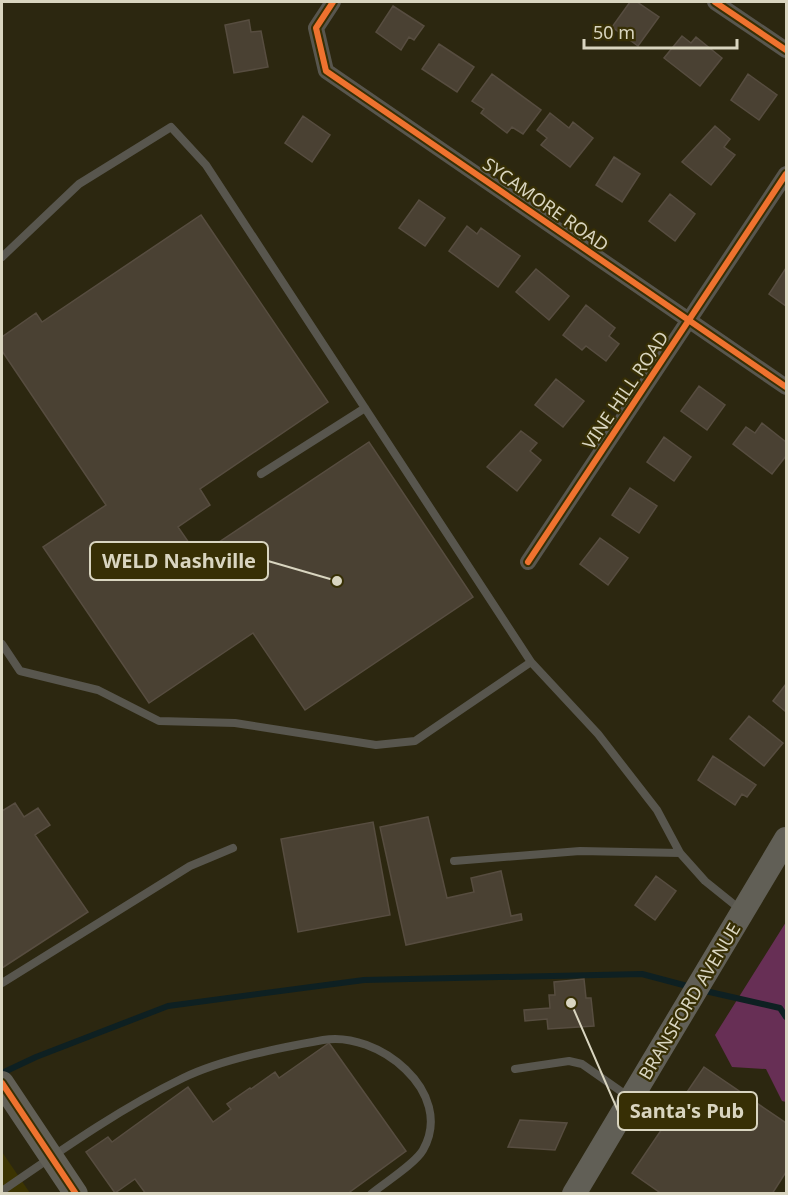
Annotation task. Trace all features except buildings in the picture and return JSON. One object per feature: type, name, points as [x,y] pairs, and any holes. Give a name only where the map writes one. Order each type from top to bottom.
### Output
[{"type":"main road","name":"BRANSFORD AVENUE","points":[[574,1194],[786,840]]},
{"type":"main road","points":[[2,1083],[76,1194]]},
{"type":"street","name":"SYCAMORE ROAD","points":[[333,2],[316,28],[326,71],[786,387]]},
{"type":"street","points":[[715,2],[786,50]]},
{"type":"street","name":"VINE HILL ROAD","points":[[528,562],[786,174]]},
{"type":"lane","points":[[2,257],[79,184],[171,127],[206,165],[531,662],[598,734],[631,776],[657,810],[680,853],[705,881],[742,912]]},
{"type":"lane","points":[[261,474],[364,408]]},
{"type":"lane","points":[[2,644],[20,671],[98,690],[159,721],[235,723],[376,745],[415,741],[531,662]]},
{"type":"lane","points":[[2,983],[190,866],[233,848]]},
{"type":"lane","points":[[454,861],[580,851],[680,853]]},
{"type":"lane","points":[[2,1191],[45,1148],[99,1126],[184,1077],[264,1053],[326,1039],[360,1040],[394,1059],[426,1094],[432,1122],[422,1151],[371,1194]]},
{"type":"lane","points":[[514,1069],[569,1061],[582,1064],[631,1098]]},
{"type":"shaded area","points":[[786,922],[786,1102],[782,1101],[766,1069],[732,1067],[715,1035]]},
{"type":"shaded area","points":[[2,1152],[30,1193],[2,1193]]},
{"type":"waterway","points":[[2,1073],[36,1057],[168,1006],[364,980],[642,974],[691,987]]},
{"type":"waterway","points":[[701,990],[780,1008],[786,1017]]},
{"type":"cycle path","points":[[333,2],[316,28],[326,71],[786,387]]},
{"type":"cycle path","points":[[715,2],[786,50]]},
{"type":"cycle path","points":[[528,562],[786,174]]},
{"type":"cycle path","points":[[2,1083],[76,1194]]},
{"type":"place","name":"WELD Nashville","points":[[337,581]]},
{"type":"place","name":"Santa's Pub","points":[[571,1003]]}]
